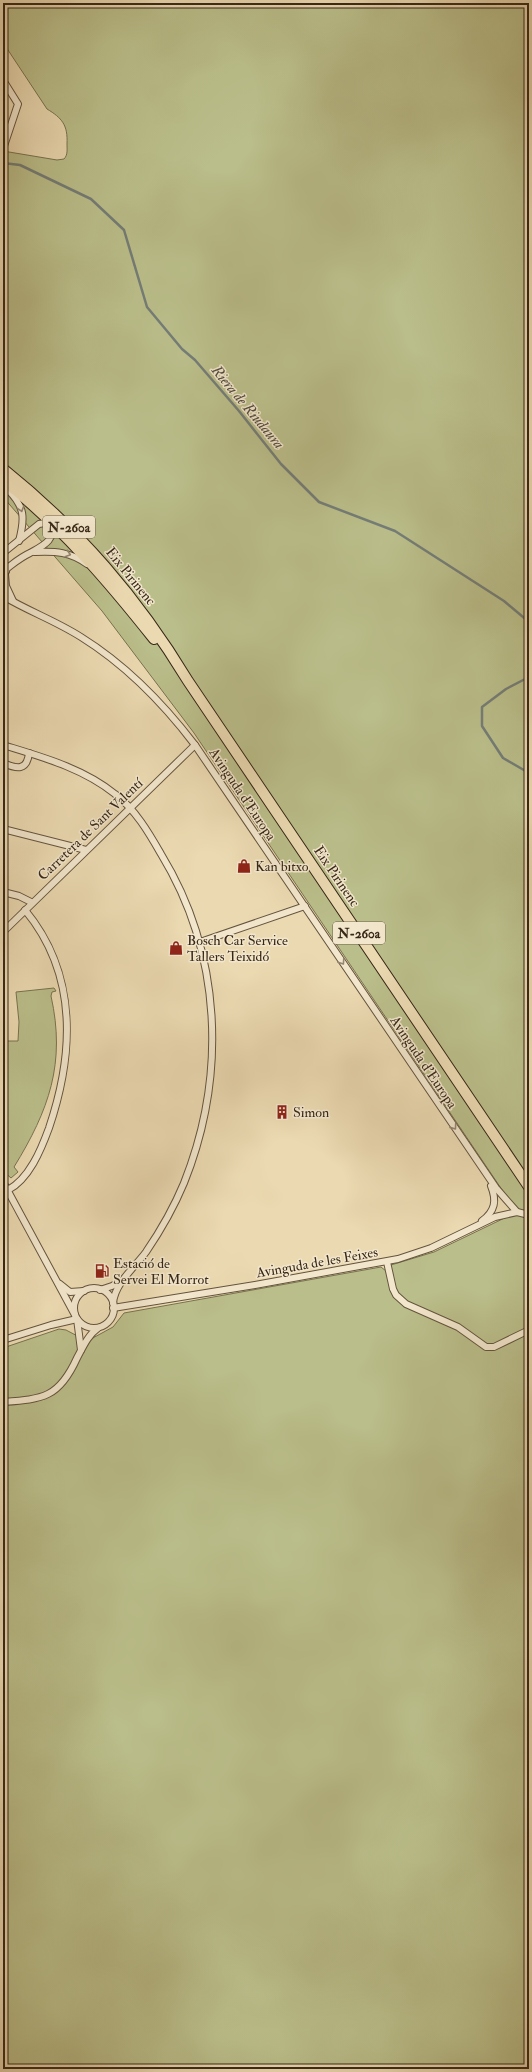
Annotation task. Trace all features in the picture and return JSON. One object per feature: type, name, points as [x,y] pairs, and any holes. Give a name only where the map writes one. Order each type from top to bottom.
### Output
[{"type":"main road","name":"Eix Pirinenc","points":[[3,469],[44,503],[77,534],[128,593],[164,641],[188,681],[529,1187]]},
{"type":"main road","name":"Eix Pirinenc","points":[[3,480],[52,522],[99,573],[188,681]]},
{"type":"street","points":[[3,80],[18,104],[3,149]]},
{"type":"street","points":[[3,474],[50,515],[52,522],[51,538],[46,545],[32,552],[5,574]]},
{"type":"street","points":[[3,484],[18,500],[21,507],[23,526],[19,541]]},
{"type":"street","points":[[3,552],[39,524],[52,522],[60,525],[121,591],[128,593]]},
{"type":"street","points":[[32,552],[61,552],[72,554],[99,573]]},
{"type":"street","points":[[3,559],[6,586],[13,602]]},
{"type":"street","name":"Avinguda d'Europa","points":[[3,596],[80,636],[120,665],[160,703],[195,745],[483,1169],[516,1212]]},
{"type":"street","points":[[3,745],[55,762],[98,782],[117,795],[144,827],[166,862],[186,902],[200,942],[210,992],[213,1023],[210,1081],[204,1123],[197,1148],[173,1207],[155,1238],[128,1276],[116,1290],[108,1322],[92,1334],[81,1350],[70,1374],[59,1388],[51,1393],[30,1400],[3,1402]]},
{"type":"street","name":"Carretera de Sant Valentí","points":[[3,932],[31,902],[130,809],[195,745]]},
{"type":"street","points":[[3,763],[16,767],[24,766],[27,763],[29,753]]},
{"type":"street","points":[[3,829],[86,850]]},
{"type":"street","points":[[3,892],[19,896],[31,902]]},
{"type":"street","points":[[200,942],[305,906]]},
{"type":"street","points":[[8,1190],[16,1186],[26,1173],[43,1145],[60,1096],[66,1057],[66,1023],[62,981],[43,934],[25,910]]},
{"type":"street","name":"Avinguda d'Europa","points":[[474,1226],[492,1212],[495,1200],[493,1190],[483,1169]]},
{"type":"street","points":[[3,1182],[76,1317],[86,1327],[98,1328]]},
{"type":"street","points":[[516,1212],[529,1215]]},
{"type":"street","name":"Avinguda de les Feixes","points":[[113,1305],[387,1262],[431,1248],[494,1217],[516,1212]]},
{"type":"street","points":[[387,1262],[393,1289],[396,1295],[406,1304],[458,1327],[486,1347],[494,1347],[529,1330]]},
{"type":"street","points":[[100,1290],[112,1286],[128,1276]]},
{"type":"street","points":[[56,1280],[70,1292],[92,1289],[100,1290],[108,1294],[113,1305]]},
{"type":"street","points":[[81,1350],[75,1304],[84,1291]]},
{"type":"street","points":[[3,1340],[76,1317]]},
{"type":"green space","points":[[3,3],[529,3],[529,2069],[3,2069],[3,1348],[59,1329],[66,1330],[85,1340],[91,1339],[113,1327],[124,1313],[381,1267],[386,1271],[391,1269],[391,1265],[434,1252],[517,1212],[194,733],[102,611],[3,497],[3,151],[57,160],[64,159],[67,150],[67,137],[63,123],[57,116],[47,109],[6,47],[3,32]]},
{"type":"green space","points":[[54,988],[56,991],[52,992],[51,996],[55,1020],[56,1043],[55,1065],[51,1085],[37,1126],[14,1167],[18,1172],[11,1178],[3,1171],[3,1041],[18,1041],[19,1022],[16,992]]},
{"type":"waterway","name":"Riera de Riudaura","points":[[3,163],[20,165],[91,199],[124,230],[147,307],[182,349],[195,360],[239,411],[281,464],[319,502],[395,531],[504,601],[529,622]]},
{"type":"waterway","name":"Riera de Riudaura","points":[[529,677],[506,689],[482,707],[482,726],[503,758],[529,773]]},
{"type":"place","name":"Kan bitxo","points":[[244,866]]},
{"type":"place","name":"Bosch Car Service Tallers Teixidó","points":[[176,948]]},
{"type":"place","name":"Simon","points":[[282,1112]]},
{"type":"place","name":"Estació de Servei El Morrot","points":[[102,1271]]}]
